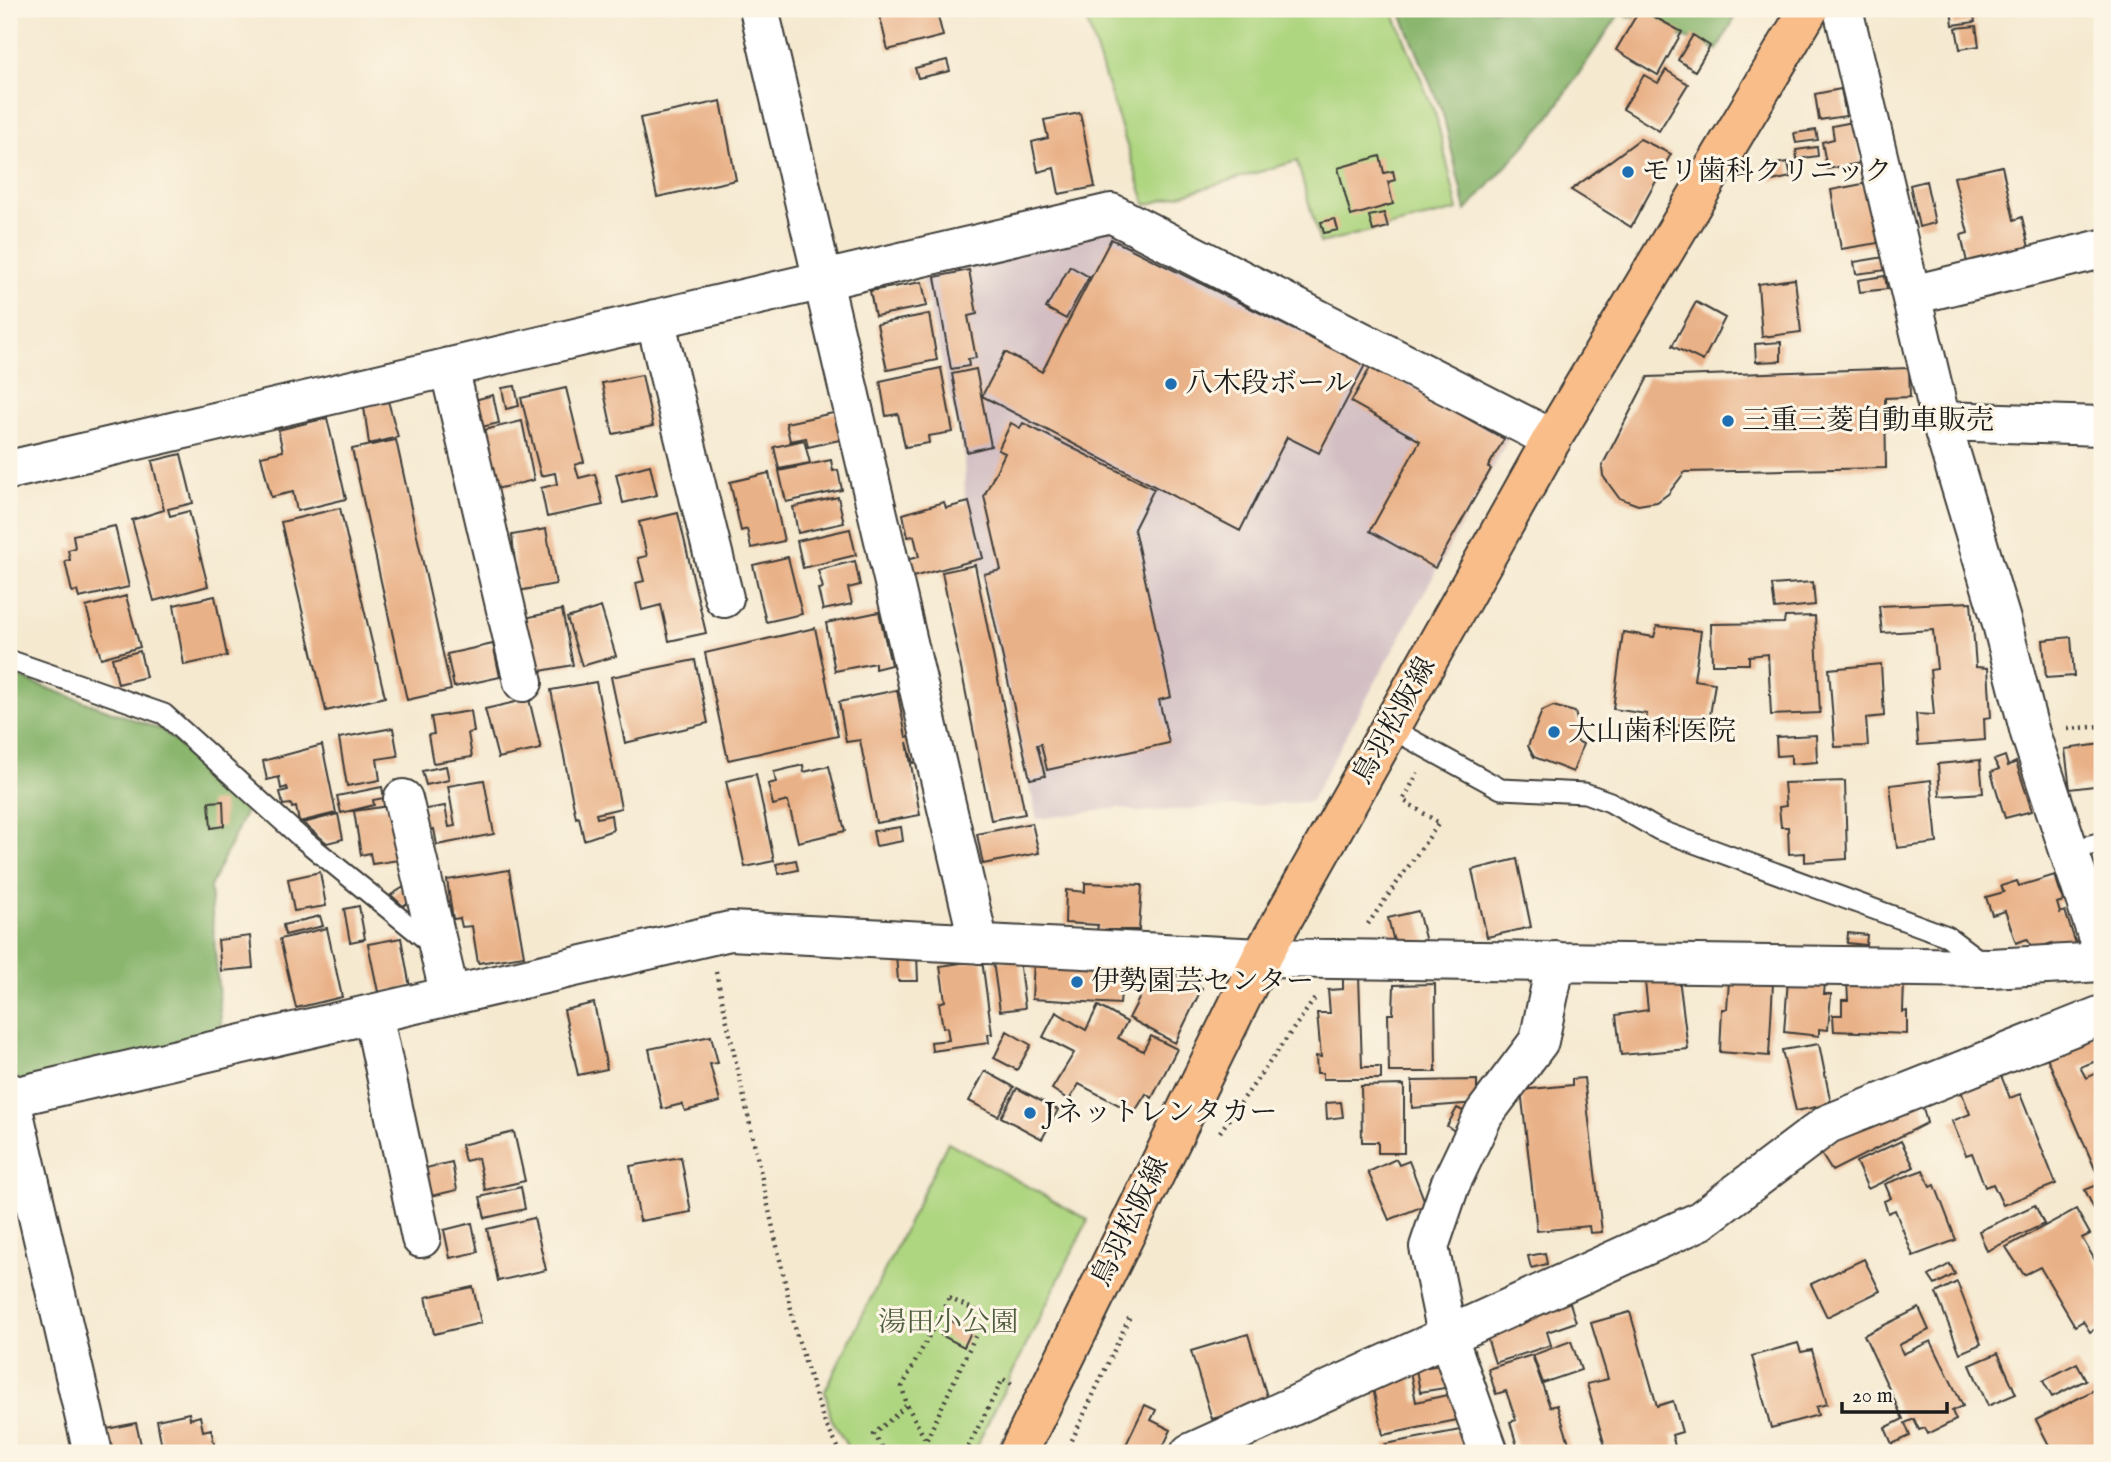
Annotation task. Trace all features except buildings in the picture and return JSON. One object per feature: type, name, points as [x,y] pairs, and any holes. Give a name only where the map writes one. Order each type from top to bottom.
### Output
[{"type":"main road","name":"鳥羽松阪線","points":[[1018,1453],[1261,958],[1552,439],[1809,9]]},
{"type":"street","points":[[759,9],[979,944]]},
{"type":"street","points":[[1843,9],[1941,421],[2001,620],[2030,733],[2085,846],[2102,950]]},
{"type":"street","points":[[9,470],[1111,213],[1552,439]]},
{"type":"street","points":[[1912,295],[2102,250]]},
{"type":"street","points":[[655,319],[724,598]]},
{"type":"street","points":[[449,367],[523,681]]},
{"type":"street","points":[[1941,421],[2102,426]]},
{"type":"street","points":[[402,799],[450,996]]},
{"type":"street","points":[[93,1453],[9,1096],[730,931],[1261,958],[1990,968],[2102,962]]},
{"type":"street","points":[[1489,1453],[1447,1334],[1429,1247],[1450,1185],[1484,1114],[1539,1041],[1556,961]]},
{"type":"street","points":[[373,1014],[421,1238]]},
{"type":"street","points":[[1190,1453],[1700,1221],[1828,1124],[2102,1015]]},
{"type":"lane","points":[[9,660],[164,715],[299,836],[439,950]]},
{"type":"lane","points":[[1390,728],[1502,789],[1585,793],[1610,802],[1659,830],[1947,936],[1990,968]]},
{"type":"path","points":[[1215,1138],[1439,823],[1403,800],[1431,751]]},
{"type":"path","points":[[708,937],[797,1335],[823,1419],[841,1453]]},
{"type":"path","points":[[949,1298],[985,1315],[926,1441],[907,1405],[902,1387],[949,1298]]},
{"type":"path","points":[[1066,1453],[1132,1312]]},
{"type":"path","points":[[886,1453],[874,1434],[907,1405]]},
{"type":"shaded area","points":[[1114,227],[1510,436],[1310,802],[1138,812],[1120,808],[1037,819],[965,501],[964,454],[922,279]]},
{"type":"green space","points":[[1083,9],[1392,9],[1436,116],[1458,210],[1320,243],[1297,161],[1146,205]]},
{"type":"green space","points":[[1399,9],[1740,9],[1717,50],[1620,13],[1546,122],[1466,211],[1443,114]]},
{"type":"green space","points":[[9,674],[162,730],[249,805],[210,887],[222,1035],[9,1084]]},
{"type":"green space","name":"湯田小公園","points":[[948,1142],[1088,1220],[973,1453],[851,1453],[831,1418],[825,1391]]},
{"type":"place","name":"モリ歯科クリニック","points":[[1628,172]]},
{"type":"place","name":"八木段ボール","points":[[1171,384]]},
{"type":"place","name":"三重三菱自動車販売","points":[[1728,421]]},
{"type":"place","name":"大山歯科医院","points":[[1554,732]]},
{"type":"place","name":"伊勢園芸センター","points":[[1077,982]]},
{"type":"place","name":"Jネットレンタカー","points":[[1030,1113]]}]
